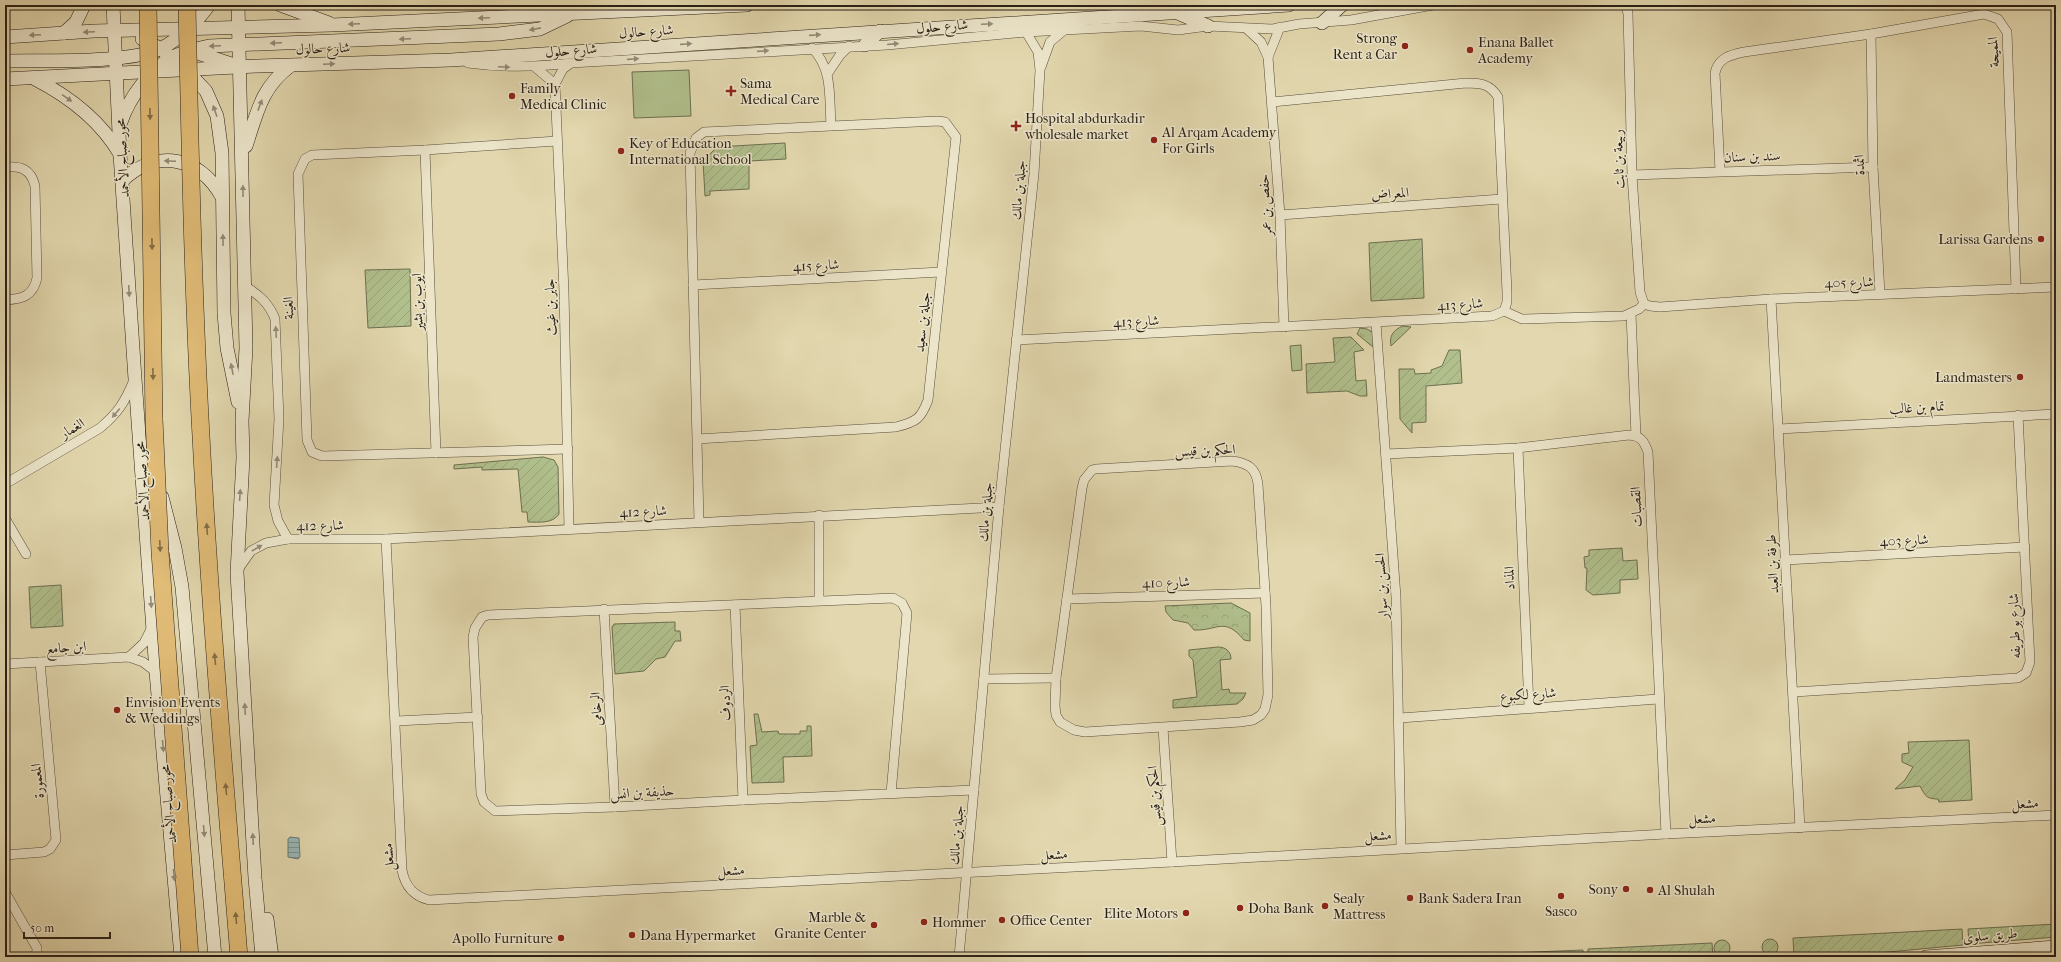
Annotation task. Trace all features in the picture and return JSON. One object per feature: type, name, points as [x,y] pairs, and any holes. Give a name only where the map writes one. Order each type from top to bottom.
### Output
[{"type":"highway","name":"محور صباح الأحمد","points":[[148,5],[154,427],[160,552],[190,957]]},
{"type":"highway","points":[[187,5],[194,292],[201,438],[214,635],[239,957]]},
{"type":"main road","points":[[64,33],[76,22],[84,5]]},
{"type":"main road","name":"محور صباح الأحمد","points":[[113,5],[120,124],[120,154],[123,180],[135,379],[156,672],[181,957]]},
{"type":"main road","points":[[142,5],[156,30],[172,42],[240,67]]},
{"type":"main road","points":[[5,61],[116,57],[138,55],[161,49],[190,29],[209,5]]},
{"type":"main road","points":[[238,5],[246,348],[242,421],[243,458],[237,573],[255,878],[262,957]]},
{"type":"main road","points":[[280,5],[332,25]]},
{"type":"main road","name":"شارع حالول","points":[[5,37],[114,31],[332,25],[747,5]]},
{"type":"main road","name":"شارع حالول","points":[[5,79],[240,67],[451,60],[1290,5]]},
{"type":"main road","points":[[1322,23],[1342,5]]},
{"type":"main road","points":[[1177,12],[1208,26]]},
{"type":"main road","points":[[120,124],[132,98],[155,72],[172,58],[191,50],[209,46],[240,44],[506,33],[540,29],[570,14]]},
{"type":"main road","points":[[114,31],[145,40],[161,49],[172,58],[206,91],[217,116],[221,140],[227,348],[242,421]]},
{"type":"main road","points":[[865,45],[880,31]]},
{"type":"main road","points":[[242,156],[264,94],[278,75],[290,66]]},
{"type":"main road","points":[[34,78],[58,91],[86,112],[105,133],[120,154]]},
{"type":"main road","points":[[123,180],[142,166],[159,161],[177,161],[189,164],[204,173],[217,186],[222,197]]},
{"type":"main road","points":[[139,435],[166,510],[182,587],[216,957]]},
{"type":"main road","points":[[255,878],[264,895],[272,957]]},
{"type":"main road","name":"طريق سلوى","points":[[1926,957],[2056,947]]},
{"type":"street","points":[[548,5],[570,14]]},
{"type":"street","name":"شارع حلول","points":[[451,60],[487,66],[535,67],[571,63],[865,45],[1026,32],[1141,26],[1178,30],[1208,26],[1247,28],[1280,27],[1352,20],[1433,5]]},
{"type":"street","name":"ربيعة بن ثابت","points":[[1628,8],[1632,175],[1640,292],[1644,304]]},
{"type":"street","name":"المميحة","points":[[1720,171],[1715,82],[1717,65],[1721,60],[1744,52],[1871,34],[1984,14],[1998,19],[2005,27],[2007,32],[2016,289]]},
{"type":"street","name":"حفص بن عمر","points":[[1268,57],[1280,27]]},
{"type":"street","name":"حفص بن عمر","points":[[1247,28],[1261,42],[1268,57],[1280,215],[1284,327]]},
{"type":"street","name":"جبلة بن مالك","points":[[1040,70],[1050,42],[1063,31]]},
{"type":"street","name":"جبلة بن مالك","points":[[959,957],[999,507],[1034,174],[1040,70],[1038,52],[1026,32]]},
{"type":"street","name":"اثمدة","points":[[1871,34],[1873,167],[1880,294]]},
{"type":"street","points":[[828,73],[840,55],[850,46]]},
{"type":"street","points":[[812,48],[823,60],[828,73],[831,125]]},
{"type":"street","points":[[535,67],[555,84],[563,69],[571,63]]},
{"type":"street","name":"شارع 413","points":[[1016,340],[1376,323],[1492,316],[1504,311],[1508,292],[1498,97],[1494,90],[1485,84],[1466,83],[1272,102]]},
{"type":"street","name":"جابر بن غيث","points":[[555,84],[568,449],[569,529]]},
{"type":"street","name":"جبلة بن سعيد","points":[[697,439],[896,427],[913,423],[923,413],[928,400],[956,137],[945,122],[831,125],[704,132],[696,138],[690,153],[699,522]]},
{"type":"street","name":"الغينة","points":[[557,141],[425,150],[312,155],[305,159],[298,174],[306,432],[307,440],[312,452],[322,456],[568,449]]},
{"type":"street","name":"ايوب بن بشير","points":[[425,150],[436,453]]},
{"type":"street","points":[[5,167],[22,168],[29,172],[33,178],[35,186],[37,278],[34,289],[29,294],[8,300]]},
{"type":"street","name":"سند بن سنان","points":[[1632,175],[1873,167]]},
{"type":"street","name":"المعراض","points":[[1280,215],[1502,198]]},
{"type":"street","name":"شارع 415","points":[[694,285],[941,272]]},
{"type":"street","name":"شارع 412","points":[[245,286],[264,300],[272,311],[275,320],[279,419],[274,505],[278,521],[288,539]]},
{"type":"street","name":"شارع 405","points":[[1644,304],[1660,307],[1771,299],[2056,287]]},
{"type":"street","name":"طرفة بن العبد","points":[[1771,299],[1785,560],[1794,692],[1800,828]]},
{"type":"street","points":[[1504,311],[1522,320],[1631,314],[1644,304]]},
{"type":"street","points":[[1386,454],[1518,448],[1636,436],[1631,314]]},
{"type":"street","name":"الحسن بن سوار","points":[[1376,323],[1396,597],[1400,718],[1401,848]]},
{"type":"street","name":"الغمار","points":[[5,484],[104,425],[124,404],[135,379]]},
{"type":"street","name":"تمام بن غالب","points":[[1779,429],[2056,414]]},
{"type":"street","name":"شارع بو طريفه","points":[[1794,692],[2018,678],[2026,673],[2030,662],[2018,415]]},
{"type":"street","name":"القصبات","points":[[1636,436],[1644,442],[1648,452],[1658,699],[1666,834]]},
{"type":"street","name":"المذاد","points":[[1518,448],[1529,707]]},
{"type":"street","name":"الحكم بن قيس","points":[[1232,461],[1248,465],[1257,475],[1265,593],[1268,695],[1265,709],[1261,715],[1248,722],[1163,728],[1085,732],[1067,727],[1060,722],[1056,715],[1056,678],[1067,599],[1082,488],[1084,480],[1092,470],[1232,461]]},
{"type":"street","name":"شارع 412","points":[[237,573],[245,557],[258,546],[288,539],[386,538],[999,507]]},
{"type":"street","points":[[819,515],[819,600]]},
{"type":"street","points":[[5,518],[26,554]]},
{"type":"street","name":"مشعل","points":[[386,538],[402,870],[406,884],[416,895],[423,898],[451,899],[1172,862],[1666,834],[2056,815]]},
{"type":"street","name":"شارع 403","points":[[1785,560],[2025,547]]},
{"type":"street","name":"شارع 410","points":[[1067,599],[1265,593]]},
{"type":"street","name":"حذيفة بن انس","points":[[891,793],[907,613],[902,603],[892,598],[488,615],[482,617],[475,628],[473,637],[478,717],[480,794],[484,802],[491,808],[503,812],[974,790]]},
{"type":"street","name":"الردوف","points":[[735,604],[743,800]]},
{"type":"street","name":"الرخامى","points":[[604,609],[615,807]]},
{"type":"street","points":[[129,657],[144,643],[153,625]]},
{"type":"street","name":"ابن جامع","points":[[5,664],[129,657],[143,662],[156,672]]},
{"type":"street","name":"المعمورة","points":[[5,855],[44,852],[50,849],[56,840],[40,662]]},
{"type":"street","points":[[984,679],[1056,678]]},
{"type":"street","name":"شارع لكبوع","points":[[1400,718],[1529,707],[1658,699]]},
{"type":"street","points":[[396,721],[478,717]]},
{"type":"street","name":"الحكم بن قيس","points":[[1163,728],[1172,862]]},
{"type":"street","points":[[5,892],[37,948],[37,952],[33,957]]},
{"type":"green space","points":[[689,70],[691,116],[634,118],[632,72]]},
{"type":"green space","points":[[785,143],[786,159],[749,161],[749,189],[710,191],[710,195],[705,196],[703,161],[717,147]]},
{"type":"green space","points":[[1422,239],[1424,298],[1371,301],[1369,243]]},
{"type":"green space","points":[[410,269],[411,326],[368,328],[365,270]]},
{"type":"green space","points":[[1403,326],[1411,327],[1391,346],[1392,334]]},
{"type":"green space","points":[[1360,328],[1367,329],[1374,333],[1377,344],[1373,347],[1357,334]]},
{"type":"green space","points":[[1351,337],[1364,350],[1354,352],[1356,381],[1366,380],[1367,396],[1360,396],[1347,391],[1307,393],[1306,364],[1335,362],[1333,338]]},
{"type":"green space","points":[[1301,345],[1302,370],[1292,371],[1290,346]]},
{"type":"green space","points":[[1449,350],[1460,350],[1462,383],[1426,386],[1426,422],[1412,423],[1412,433],[1400,419],[1399,369],[1414,369],[1415,374],[1431,373],[1431,370],[1442,366]]},
{"type":"green space","points":[[543,457],[554,460],[558,467],[559,514],[553,519],[545,522],[528,522],[527,512],[522,512],[518,469],[482,470],[482,467],[454,469],[454,465]]},
{"type":"green space","points":[[1622,548],[1623,561],[1637,560],[1638,579],[1620,580],[1620,593],[1593,595],[1586,590],[1587,568],[1585,568],[1584,557],[1589,556],[1589,550]]},
{"type":"green space","points":[[61,585],[63,626],[31,628],[29,587]]},
{"type":"green space","points":[[1231,603],[1250,613],[1250,641],[1244,640],[1231,628],[1226,627],[1220,626],[1202,630],[1194,630],[1188,623],[1173,620],[1166,612],[1165,606]]},
{"type":"green space","points":[[675,622],[675,631],[680,631],[681,641],[675,641],[665,657],[656,659],[644,671],[615,674],[612,627],[614,624]]},
{"type":"green space","points":[[1218,647],[1227,650],[1231,659],[1220,660],[1222,690],[1229,689],[1230,693],[1246,693],[1243,699],[1237,704],[1173,708],[1173,700],[1197,697],[1193,660],[1189,656],[1189,650]]},
{"type":"green space","points":[[754,714],[758,714],[762,732],[778,731],[779,734],[800,734],[800,731],[807,731],[807,726],[811,726],[812,756],[783,757],[784,782],[752,783],[750,746],[757,745]]},
{"type":"green space","points":[[1969,740],[1972,800],[1939,802],[1938,799],[1927,796],[1920,786],[1895,789],[1905,780],[1913,767],[1902,762],[1902,754],[1909,753],[1908,742]]},
{"type":"green space","points":[[2056,924],[2056,937],[1969,944],[1968,929]]},
{"type":"green space","points":[[1962,929],[1963,945],[1856,955],[1794,957],[1793,938]]},
{"type":"green space","points":[[1770,939],[1776,941],[1778,947],[1776,953],[1770,955],[1764,953],[1762,947],[1764,941]]},
{"type":"green space","points":[[1722,940],[1728,942],[1730,948],[1728,954],[1722,956],[1716,954],[1714,948],[1716,942]]},
{"type":"green space","points":[[1712,943],[1713,957],[1588,957],[1588,949]]},
{"type":"green space","points":[[1583,950],[1583,957],[1485,957],[1485,954]]},
{"type":"water","points":[[290,837],[299,838],[300,857],[298,859],[288,857],[288,839]]},
{"type":"place","name":"Strong Rent a Car","points":[[1405,46]]},
{"type":"place","name":"Enana Ballet Academy","points":[[1470,50]]},
{"type":"place","name":"Sama Medical Care","points":[[731,91]]},
{"type":"place","name":"Family Medical Clinic","points":[[512,96]]},
{"type":"place","name":"Hospital abdurkadir wholesale market","points":[[1016,126]]},
{"type":"place","name":"Al Arqam Academy For Girls","points":[[1154,140]]},
{"type":"place","name":"Key of Education International School","points":[[621,151]]},
{"type":"place","name":"Larissa Gardens","points":[[2041,239]]},
{"type":"place","name":"Landmasters","points":[[2020,377]]},
{"type":"place","name":"Envision Events & Weddings","points":[[117,710]]},
{"type":"place","name":"Sony","points":[[1626,889]]},
{"type":"place","name":"Al Shulah","points":[[1650,890]]},
{"type":"place","name":"Sasco","points":[[1561,896]]},
{"type":"place","name":"Bank Sadera Iran","points":[[1410,898]]},
{"type":"place","name":"Sealy Mattress","points":[[1325,906]]},
{"type":"place","name":"Doha Bank","points":[[1240,908]]},
{"type":"place","name":"Elite Motors","points":[[1186,913]]},
{"type":"place","name":"Office Center","points":[[1002,920]]},
{"type":"place","name":"Hommer","points":[[924,922]]},
{"type":"place","name":"Marble & Granite Center","points":[[874,925]]},
{"type":"place","name":"Dana Hypermarket","points":[[632,935]]},
{"type":"place","name":"Apollo Furniture","points":[[561,938]]}]
